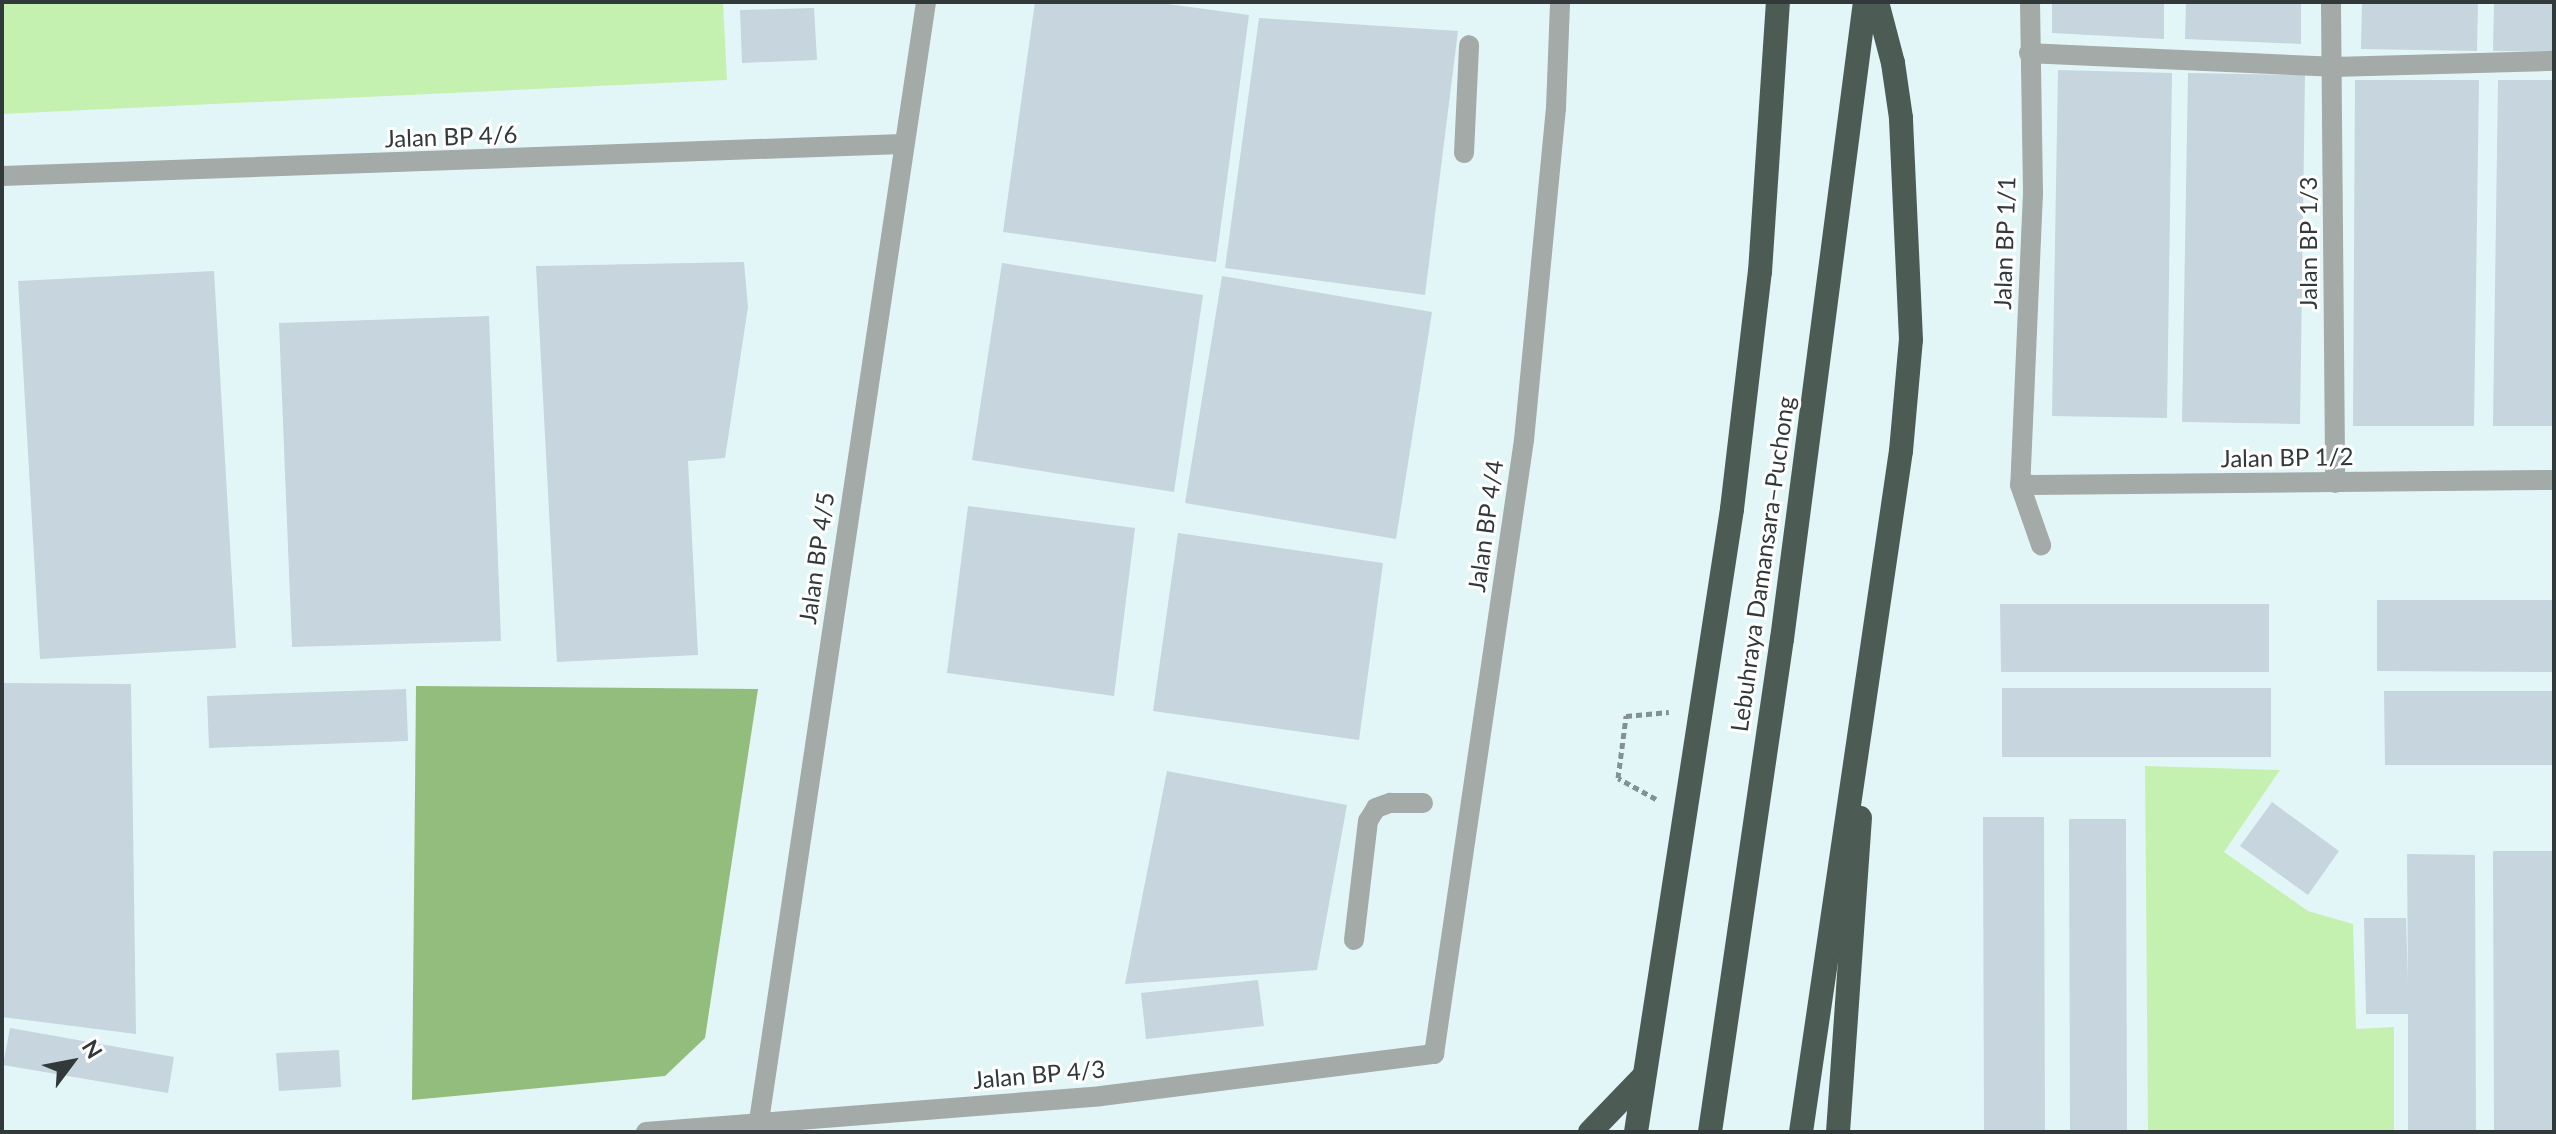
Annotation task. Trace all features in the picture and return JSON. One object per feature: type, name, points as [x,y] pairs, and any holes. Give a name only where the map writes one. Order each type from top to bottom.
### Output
[{"type":"highway","name":"Lebuhraya Damansara–Puchong","points":[[1636,1132],[1732,509],[1760,272],[1778,2]]},
{"type":"highway","name":"Lebuhraya Damansara–Puchong","points":[[1710,1132],[1782,639],[1865,2]]},
{"type":"highway","points":[[1801,1132],[1901,451],[1911,340],[1901,118],[1893,63],[1877,2]]},
{"type":"highway","points":[[1838,1132],[1871,640]]},
{"type":"highway","points":[[1590,1132],[1644,1076]]},
{"type":"street","name":"Jalan BP 4/5","points":[[759,1121],[902,144],[926,2]]},
{"type":"street","name":"Jalan BP 4/4","points":[[1434,1054],[1524,440],[1556,108],[1560,2]]},
{"type":"street","name":"Jalan BP 1/1","points":[[2020,485],[2033,193],[2030,2]]},
{"type":"street","name":"Jalan BP 1/3","points":[[2331,2],[2335,483]]},
{"type":"street","points":[[1464,153],[1469,45]]},
{"type":"street","points":[[2029,53],[2333,67],[2554,61]]},
{"type":"street","name":"Jalan BP 4/6","points":[[2,176],[902,144]]},
{"type":"street","name":"Jalan BP 1/2","points":[[2020,485],[2554,480]]},
{"type":"street","points":[[2020,485],[2041,545]]},
{"type":"street","points":[[1354,940],[1368,821],[1376,808],[1390,803],[1423,803]]},
{"type":"street","name":"Jalan BP 4/3","points":[[646,1132],[1101,1096],[1434,1054]]},
{"type":"path","points":[[1685,816],[1618,778],[1626,716],[1702,709]]},
{"type":"green space","points":[[2,2],[723,2],[727,80],[2,114]]},
{"type":"green space","points":[[416,686],[758,689],[705,1038],[665,1076],[412,1100]]},
{"type":"green space","points":[[2145,766],[2280,770],[2224,852],[2308,911],[2353,924],[2356,1029],[2394,1027],[2394,1132],[2148,1132]]},
{"type":"building","points":[[1035,2],[1153,2],[1249,15],[1216,262],[1003,232]]},
{"type":"building","points":[[2052,2],[2164,2],[2164,39],[2052,33]]},
{"type":"building","points":[[2186,2],[2301,2],[2301,44],[2185,39]]},
{"type":"building","points":[[2362,2],[2478,2],[2477,51],[2361,49]]},
{"type":"building","points":[[2494,2],[2554,2],[2554,52],[2493,51]]},
{"type":"building","points":[[814,8],[817,60],[742,63],[740,10]]},
{"type":"building","points":[[1259,18],[1458,31],[1425,295],[1225,268]]},
{"type":"building","points":[[2058,70],[2172,73],[2167,418],[2052,416]]},
{"type":"building","points":[[2188,73],[2305,75],[2300,424],[2182,422]]},
{"type":"building","points":[[2355,80],[2479,80],[2474,426],[2353,426]]},
{"type":"building","points":[[2498,80],[2554,80],[2554,426],[2493,426]]},
{"type":"building","points":[[744,262],[748,307],[725,458],[688,461],[698,655],[557,662],[536,266]]},
{"type":"building","points":[[1002,263],[1203,295],[1174,492],[972,460]]},
{"type":"building","points":[[214,271],[236,648],[40,659],[18,281]]},
{"type":"building","points":[[1222,276],[1432,312],[1396,539],[1185,503]]},
{"type":"building","points":[[489,316],[501,641],[292,647],[279,323]]},
{"type":"building","points":[[968,506],[1135,528],[1114,696],[947,673]]},
{"type":"building","points":[[1178,533],[1383,563],[1359,740],[1153,711]]},
{"type":"building","points":[[2377,600],[2554,600],[2554,672],[2377,671]]},
{"type":"building","points":[[2000,604],[2269,604],[2269,672],[2001,672]]},
{"type":"building","points":[[2,683],[131,684],[136,1034],[2,1017]]},
{"type":"building","points":[[2002,688],[2271,688],[2271,757],[2002,757]]},
{"type":"building","points":[[406,689],[408,741],[209,748],[207,696]]},
{"type":"building","points":[[2384,691],[2554,691],[2554,765],[2385,765]]},
{"type":"building","points":[[1167,771],[1347,805],[1317,970],[1125,984]]},
{"type":"building","points":[[2272,802],[2339,851],[2308,895],[2240,846]]},
{"type":"building","points":[[1983,817],[2044,817],[2045,1132],[1984,1132]]},
{"type":"building","points":[[2069,819],[2126,819],[2127,1132],[2070,1132]]},
{"type":"building","points":[[2493,851],[2554,851],[2554,1132],[2494,1132]]},
{"type":"building","points":[[2407,854],[2475,855],[2476,1132],[2408,1132],[2408,1014],[2366,1014],[2364,918],[2406,918],[2408,984]]},
{"type":"building","points":[[1258,980],[1264,1026],[1146,1039],[1141,993]]},
{"type":"building","points":[[10,1028],[174,1057],[168,1093],[3,1065]]},
{"type":"building","points":[[339,1050],[341,1087],[279,1091],[276,1053]]}]
